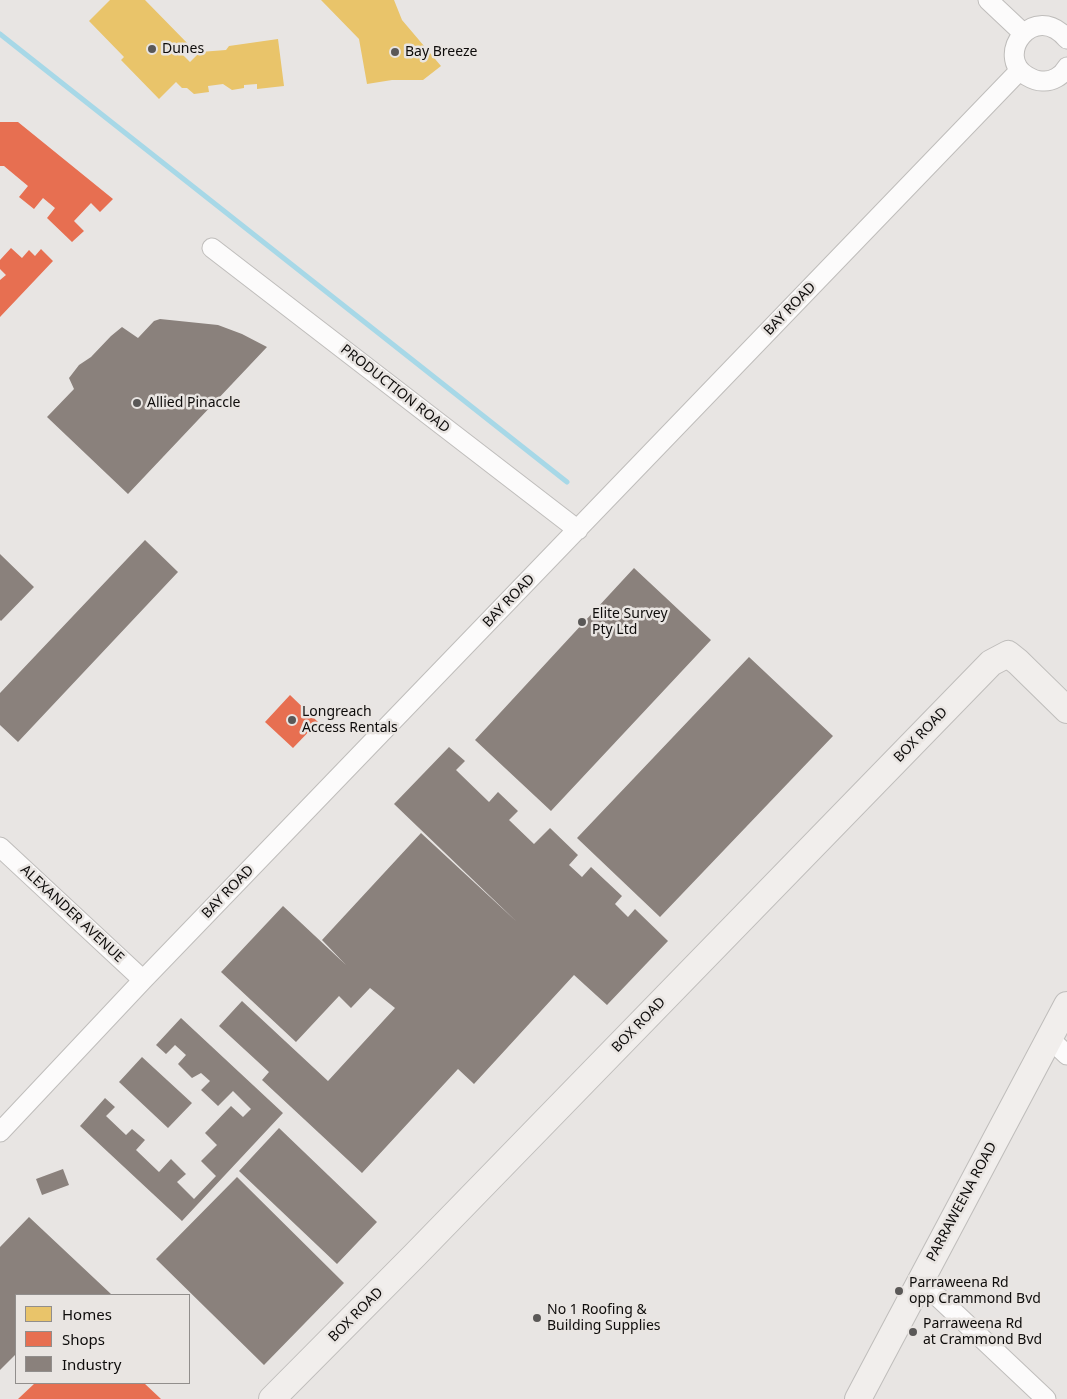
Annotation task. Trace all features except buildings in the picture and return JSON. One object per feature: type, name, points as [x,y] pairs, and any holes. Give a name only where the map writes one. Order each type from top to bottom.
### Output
[{"type":"street","points":[[988,0],[1023,33]]},
{"type":"street","points":[[1066,69],[1052,80],[1032,79],[1020,70],[1016,61],[1015,51],[1017,41],[1031,27],[1050,26],[1061,31],[1067,39]]},
{"type":"street","name":"BAY ROAD","points":[[0,1132],[143,980],[1020,70]]},
{"type":"street","name":"PRODUCTION ROAD","points":[[212,248],[578,530]]},
{"type":"street","name":"BOX ROAD","points":[[272,1399],[428,1243],[991,663],[1008,654],[1067,710]]},
{"type":"street","name":"ALEXANDER AVENUE","points":[[0,847],[143,980]]},
{"type":"street","name":"PARRAWEENA ROAD","points":[[858,1399],[921,1281],[1058,1047],[1067,1005]]},
{"type":"street","points":[[921,1281],[1046,1399]]},
{"type":"waterway","points":[[0,34],[567,482]]},
{"type":"place","name":"Dunes","points":[[152,49]]},
{"type":"place","name":"Bay Breeze","points":[[395,52]]},
{"type":"place","name":"Allied Pinaccle","points":[[137,403]]},
{"type":"place","name":"Elite Survey Pty Ltd","points":[[582,622]]},
{"type":"place","name":"Longreach Access Rentals","points":[[292,720]]},
{"type":"place","name":"Parraweena Rd opp Crammond Bvd","points":[[899,1291]]},
{"type":"place","name":"No 1 Roofing & Building Supplies","points":[[537,1318]]},
{"type":"place","name":"Parraweena Rd at Crammond Bvd","points":[[913,1332]]}]
